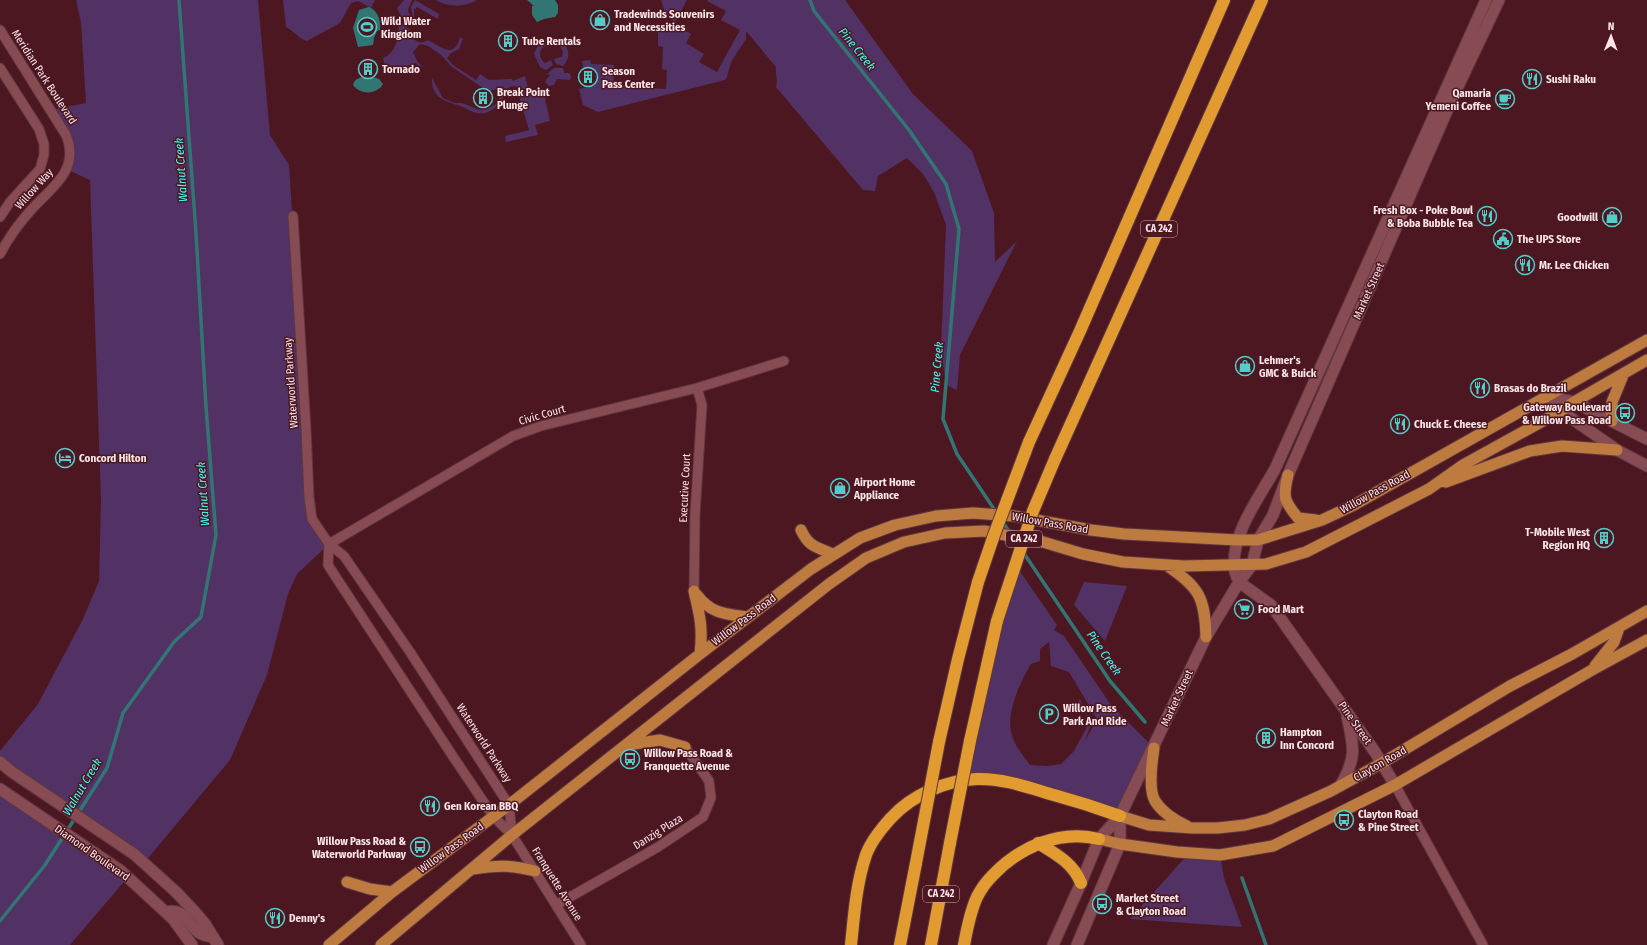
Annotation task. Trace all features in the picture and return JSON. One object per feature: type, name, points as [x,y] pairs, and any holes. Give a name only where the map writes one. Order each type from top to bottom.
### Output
[{"type":"highway","name":"CA 242","points":[[900,945],[939,742],[958,659],[978,582],[994,535],[1029,442],[1080,331],[1224,0]]},
{"type":"highway","name":"CA 242","points":[[931,945],[970,741],[997,621],[1033,511],[1262,0]]},
{"type":"highway","points":[[851,945],[858,889],[865,857],[880,830],[898,810],[919,796],[945,784],[977,779],[1003,782],[1034,789],[1100,808],[1120,816]]},
{"type":"highway","points":[[964,945],[969,921],[977,896],[986,882],[1005,862],[1038,843],[1066,837],[1090,836],[1099,839]]},
{"type":"highway","points":[[1038,843],[1059,855],[1069,863],[1081,884]]},
{"type":"main road","name":"Market Street","points":[[1239,582],[1233,566],[1237,540],[1250,513],[1276,468],[1486,0]]},
{"type":"main road","name":"Market Street","points":[[1053,945],[1081,884],[1099,839],[1120,816],[1206,637],[1239,582],[1252,565],[1258,540],[1273,515],[1288,475],[1453,97],[1499,0]]},
{"type":"main road","points":[[1319,405],[1320,387],[1330,362],[1327,353],[1338,346],[1353,316],[1363,305]]},
{"type":"main road","name":"Willow Pass Road","points":[[329,945],[392,892],[493,816],[510,805],[748,617],[832,554],[860,538],[896,525],[936,516],[973,513],[1007,515],[1090,530],[1124,534],[1258,540],[1322,520],[1354,505],[1647,340]]},
{"type":"main road","name":"Willow Pass Road","points":[[381,945],[512,835],[829,584],[866,558],[904,542],[945,533],[984,531],[1043,542],[1083,554],[1117,561],[1184,566],[1266,564],[1306,552],[1429,489],[1462,465],[1561,411],[1647,360]]},
{"type":"main road","points":[[1612,421],[1612,402],[1624,374]]},
{"type":"main road","points":[[1549,396],[1574,402],[1647,439]]},
{"type":"main road","points":[[1549,396],[1561,411],[1617,450],[1647,466]]},
{"type":"main road","points":[[1429,489],[1530,451],[1562,446],[1617,450]]},
{"type":"main road","points":[[1288,475],[1283,493],[1289,508],[1298,518],[1322,520]]},
{"type":"main road","points":[[801,530],[806,541],[814,547],[832,554]]},
{"type":"main road","points":[[1164,564],[1181,575],[1200,596],[1206,616],[1206,637]]},
{"type":"main road","name":"Pine Street","points":[[1239,582],[1271,604],[1346,711],[1395,785]]},
{"type":"main road","points":[[694,591],[704,604],[721,614],[748,617]]},
{"type":"main road","points":[[694,591],[702,632],[700,654]]},
{"type":"main road","name":"Clayton Road","points":[[1120,816],[1149,825],[1193,828],[1245,826],[1269,819],[1340,786],[1382,764],[1510,686],[1619,628],[1647,611]]},
{"type":"main road","points":[[1592,670],[1614,642],[1619,628]]},
{"type":"main road","points":[[1099,839],[1120,844],[1176,852],[1220,856],[1273,846],[1395,785],[1592,670],[1647,640]]},
{"type":"main road","points":[[1340,786],[1350,770],[1354,752],[1346,711]]},
{"type":"main road","points":[[626,745],[660,740],[685,748]]},
{"type":"main road","points":[[1154,748],[1151,774],[1155,800],[1176,821],[1193,828]]},
{"type":"main road","name":"Diamond Boulevard","points":[[0,762],[12,772],[134,854],[176,892],[201,919],[216,941]]},
{"type":"main road","name":"Diamond Boulevard","points":[[0,790],[121,871],[173,919],[192,945]]},
{"type":"main road","name":"Market Street","points":[[1077,945],[1120,844],[1120,816]]},
{"type":"main road","points":[[473,869],[495,865],[535,871]]},
{"type":"main road","points":[[346,882],[370,890],[392,892]]},
{"type":"main road","points":[[166,912],[180,912],[203,935],[216,941]]},
{"type":"street","name":"Meridian Park Boulevard","points":[[0,30],[66,135],[70,144],[70,160]]},
{"type":"street","name":"Willow Way","points":[[0,68],[39,129],[44,144],[44,155],[40,169],[17,194],[0,216]]},
{"type":"street","name":"Willow Way","points":[[0,254],[13,231],[63,176],[70,160]]},
{"type":"street","name":"Waterworld Parkway","points":[[293,216],[309,497],[312,519],[328,544],[344,556],[401,639],[510,805],[512,835]]},
{"type":"street","name":"Civic Court","points":[[328,544],[513,436],[541,426],[697,388],[784,361]]},
{"type":"street","name":"Executive Court","points":[[694,591],[695,515],[702,405],[697,388]]},
{"type":"street","points":[[328,544],[328,566],[400,678],[493,816],[512,835]]},
{"type":"street","name":"Danzig Plaza","points":[[556,905],[658,847],[703,817],[711,798],[709,781],[685,748]]},
{"type":"street","name":"Pine Street","points":[[1395,785],[1484,945]]},
{"type":"street","name":"Franquette Avenue","points":[[512,835],[581,945]]},
{"type":"shaded area","points":[[76,0],[258,0],[270,135],[289,165],[312,519],[329,544],[297,574],[288,594],[267,675],[230,760],[144,863],[0,762],[0,751],[38,704],[83,619],[99,581],[101,500],[90,180],[66,169],[71,150],[51,110],[86,103],[81,23]]},
{"type":"shaded area","points":[[283,0],[375,0],[371,8],[358,1],[351,3],[340,23],[307,41],[301,39],[286,27]]},
{"type":"shaded area","points":[[404,0],[412,0],[408,10],[410,25],[404,22],[397,8]]},
{"type":"shaded area","points":[[415,0],[439,14],[438,19],[417,7],[414,10],[414,23],[411,7]]},
{"type":"shaded area","points":[[435,0],[477,0],[472,3],[456,6]]},
{"type":"shaded area","points":[[661,0],[687,0],[675,22],[665,13]]},
{"type":"shaded area","points":[[845,0],[913,94],[972,151],[994,213],[995,262],[1017,241],[960,355],[957,390],[946,385],[941,349],[946,225],[934,192],[923,174],[907,158],[878,176],[875,191],[863,190],[776,87],[776,67],[746,31],[746,39],[731,62],[725,80],[598,112],[583,105],[579,89],[587,87],[582,61],[590,60],[591,64],[614,65],[613,86],[666,89],[667,70],[662,69],[663,47],[658,46],[658,28],[674,24],[691,34],[686,43],[704,54],[699,62],[717,72],[740,30],[721,20],[726,11],[707,1]]},
{"type":"shaded area","points":[[398,19],[409,29],[411,36],[418,42],[425,42],[428,40],[444,49],[450,50],[456,47],[460,37],[463,39],[459,49],[451,53],[447,58],[453,65],[476,80],[480,74],[489,80],[512,79],[513,81],[525,76],[529,92],[534,92],[545,98],[550,121],[535,125],[538,135],[506,142],[505,136],[529,130],[516,86],[509,87],[504,97],[493,109],[488,112],[477,113],[444,100],[436,94],[432,84],[432,78],[443,98],[454,103],[462,103],[480,110],[487,109],[496,104],[504,86],[490,91],[486,90],[452,67],[441,55],[428,46],[420,44],[413,52],[417,61],[426,70],[416,63],[396,68],[388,67],[383,58],[392,51],[397,41],[399,30]]},
{"type":"shaded area","points":[[550,37],[555,38],[567,47],[567,61],[563,66],[556,64],[554,59],[562,57],[563,52],[560,46],[551,44]]},
{"type":"shaded area","points":[[546,39],[546,46],[542,48],[540,56],[545,63],[551,60],[553,65],[546,70],[540,67],[534,54],[539,43]]},
{"type":"shaded area","points":[[554,68],[563,68],[564,73],[569,73],[571,76],[570,80],[557,79],[554,85],[549,86],[546,83],[546,80],[550,75],[547,74]]},
{"type":"shaded area","points":[[1015,564],[1057,625],[1054,630],[1064,636],[1111,705],[1154,748],[1120,816],[1034,789],[962,781]],"holes":[[[1049,642],[1051,666],[1069,672],[1097,719],[1085,741],[1091,724],[1086,713],[1087,727],[1074,751],[1061,764],[1047,766],[1030,765],[1013,739],[1010,727],[1012,708],[1018,689],[1027,671],[1031,664],[1040,661],[1040,649]]]},
{"type":"shaded area","points":[[1084,582],[1127,586],[1105,641],[1074,605]]},
{"type":"shaded area","points":[[1080,699],[1085,711],[1076,708]]},
{"type":"shaded area","points":[[0,789],[128,877],[70,945],[0,945]]},
{"type":"shaded area","points":[[1189,853],[1220,855],[1224,878],[1242,927],[1130,919]]},
{"type":"water","points":[[527,0],[555,0],[558,5],[558,13],[555,17],[537,22],[532,15],[532,6],[534,6]]},
{"type":"water","name":"Wild Water Kingdom","points":[[369,7],[375,11],[378,16],[380,30],[377,31],[373,45],[358,47],[353,28],[359,10]]},
{"type":"water","points":[[370,76],[379,79],[383,84],[377,90],[373,92],[364,92],[360,91],[353,85],[355,80]]},
{"type":"waterway","name":"Walnut Creek","points":[[0,921],[45,865],[107,768],[123,713],[174,642],[201,617],[216,535],[179,0]]},
{"type":"waterway","name":"Pine Creek","points":[[810,0],[814,11],[909,130],[946,184],[959,229],[943,419],[957,454],[996,512]]},
{"type":"waterway","name":"Pine Creek","points":[[1002,521],[1011,534]]},
{"type":"waterway","name":"Pine Creek","points":[[1023,552],[1110,681],[1145,722]]},
{"type":"waterway","name":"Pine Creek","points":[[1242,878],[1266,945]]},
{"type":"place","name":"Tradewinds Souvenirs and Necessities","points":[[600,20]]},
{"type":"place","name":"Wild Water Kingdom","points":[[367,27]]},
{"type":"place","name":"Tube Rentals","points":[[508,41]]},
{"type":"place","name":"Tornado","points":[[368,69]]},
{"type":"place","name":"Season Pass Center","points":[[588,77]]},
{"type":"place","name":"Sushi Raku","points":[[1532,79]]},
{"type":"place","name":"Break Point Plunge","points":[[483,98]]},
{"type":"place","name":"Qamaria Yemeni Coffee","points":[[1505,99]]},
{"type":"place","name":"Fresh Box - Poke Bowl & Boba Bubble Tea","points":[[1487,216]]},
{"type":"place","name":"Goodwill","points":[[1612,217]]},
{"type":"place","name":"The UPS Store","points":[[1503,239]]},
{"type":"place","name":"Mr. Lee Chicken","points":[[1525,265]]},
{"type":"place","name":"Lehmer's GMC & Buick","points":[[1245,366]]},
{"type":"place","name":"Brasas do Brazil","points":[[1480,388]]},
{"type":"place","name":"Gateway Boulevard & Willow Pass Road","points":[[1625,413]]},
{"type":"place","name":"Chuck E. Cheese","points":[[1400,424]]},
{"type":"place","name":"Concord Hilton","points":[[65,458]]},
{"type":"place","name":"Airport Home Appliance","points":[[840,488]]},
{"type":"place","name":"T-Mobile West Region HQ","points":[[1604,538]]},
{"type":"place","name":"Food Mart","points":[[1244,609]]},
{"type":"place","name":"Willow Pass Park And Ride","points":[[1049,714]]},
{"type":"place","name":"Hampton Inn Concord","points":[[1266,738]]},
{"type":"place","name":"Willow Pass Road & Franquette Avenue","points":[[630,759]]},
{"type":"place","name":"Gen Korean BBQ","points":[[430,806]]},
{"type":"place","name":"Clayton Road & Pine Street","points":[[1344,820]]},
{"type":"place","name":"Willow Pass Road & Waterworld Parkway","points":[[420,847]]},
{"type":"place","name":"Market Street & Clayton Road","points":[[1102,904]]},
{"type":"place","name":"Denny's","points":[[275,918]]}]
